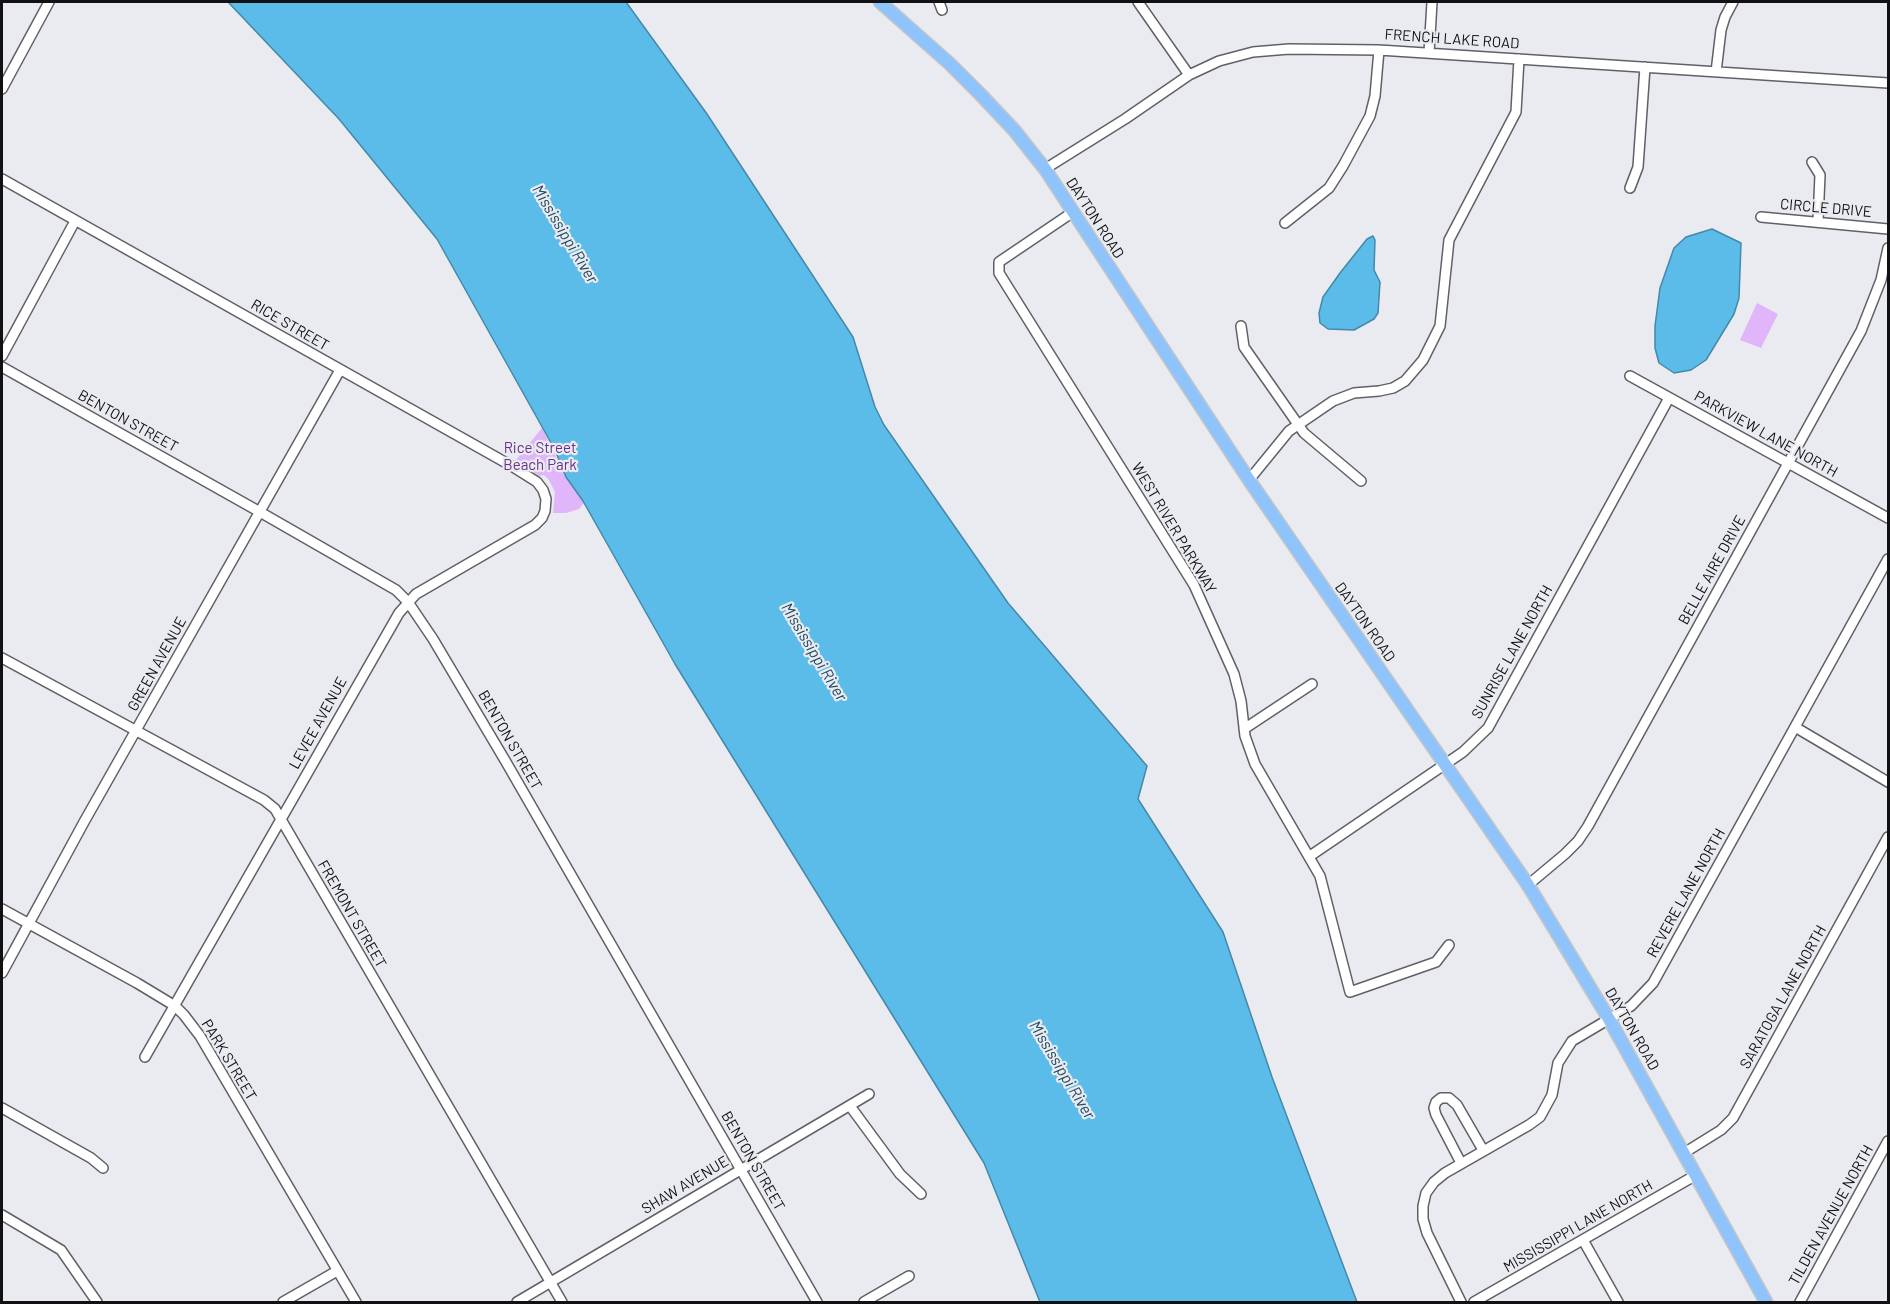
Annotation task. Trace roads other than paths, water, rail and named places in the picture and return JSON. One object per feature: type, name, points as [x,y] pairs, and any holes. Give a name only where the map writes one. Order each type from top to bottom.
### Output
[{"type":"main road","name":"DAYTON ROAD","points":[[880,2],[951,64],[1014,130],[1045,169],[1249,480],[1528,885],[1609,1019],[1767,1302]]},
{"type":"street","points":[[2,89],[49,2]]},
{"type":"street","points":[[1138,2],[1189,75]]},
{"type":"street","points":[[1430,53],[1432,2]]},
{"type":"street","points":[[1716,72],[1721,30],[1733,2]]},
{"type":"street","name":"FRENCH LAKE ROAD","points":[[1045,169],[1125,119],[1189,75],[1219,62],[1253,52],[1289,49],[1379,50],[1888,83]]},
{"type":"street","points":[[1285,223],[1329,188],[1365,126],[1375,96],[1379,50]]},
{"type":"street","points":[[1249,480],[1289,431],[1343,396],[1393,388],[1410,376],[1423,360],[1440,326],[1449,240],[1516,112],[1520,59]]},
{"type":"street","points":[[1630,188],[1638,167],[1645,67]]},
{"type":"street","points":[[1812,162],[1820,175],[1818,221]]},
{"type":"street","name":"RICE STREET","points":[[2,179],[537,482],[546,500],[545,511]]},
{"type":"street","name":"WEST RIVER PARKWAY","points":[[1073,212],[999,262],[999,273],[1194,585],[1234,674],[1241,701],[1244,729],[1254,764],[1320,876],[1350,992],[1436,962],[1449,945]]},
{"type":"street","name":"CIRCLE DRIVE","points":[[1761,217],[1888,229]]},
{"type":"street","points":[[2,356],[75,221]]},
{"type":"street","name":"BELLE AIRE DRIVE","points":[[1528,885],[1565,854],[1588,826],[1861,331],[1881,280],[1888,248]]},
{"type":"street","points":[[1241,326],[1244,347],[1298,425],[1314,442],[1361,481]]},
{"type":"street","name":"BENTON STREET","points":[[2,367],[396,590],[408,602],[433,639],[506,762],[817,1302]]},
{"type":"street","name":"GREEN AVENUE","points":[[2,973],[84,822],[340,370]]},
{"type":"street","name":"PARKVIEW LANE NORTH","points":[[1630,376],[1888,518]]},
{"type":"street","name":"SUNRISE LANE NORTH","points":[[1310,856],[1463,752],[1478,739],[1498,713],[1669,398]]},
{"type":"street","name":"LEVEE AVENUE","points":[[145,1058],[399,613],[408,602],[441,579],[535,525],[545,511]]},
{"type":"street","name":"REVERE LANE NORTH","points":[[1461,1302],[1423,1219],[1426,1193],[1445,1173],[1540,1117],[1552,1095],[1558,1063],[1572,1041],[1631,1006],[1653,983],[1888,559]]},
{"type":"street","name":"FREMONT STREET","points":[[2,658],[264,800],[275,809],[562,1302]]},
{"type":"street","points":[[1244,729],[1312,684]]},
{"type":"street","points":[[1795,727],[1888,782]]},
{"type":"street","name":"SARATOGA LANE NORTH","points":[[1684,1153],[1715,1134],[1733,1118],[1888,837]]},
{"type":"street","name":"PARK STREET","points":[[2,909],[175,1005],[200,1036],[356,1302]]},
{"type":"street","name":"SHAW AVENUE","points":[[517,1302],[551,1284],[869,1094]]},
{"type":"street","points":[[1461,1163],[1436,1115],[1434,1108],[1436,1102],[1441,1098],[1449,1098],[1457,1105],[1484,1150]]},
{"type":"street","points":[[850,1106],[900,1174],[921,1194]]},
{"type":"street","points":[[2,1108],[91,1158],[103,1168]]},
{"type":"street","name":"TILDEN AVENUE NORTH","points":[[1800,1302],[1888,1141]]},
{"type":"street","name":"MISSISSIPPI LANE NORTH","points":[[1474,1302],[1696,1175]]},
{"type":"street","points":[[2,1215],[62,1250],[97,1302]]},
{"type":"street","points":[[1583,1240],[1618,1302]]},
{"type":"street","points":[[284,1302],[337,1271]]},
{"type":"street","points":[[864,1302],[909,1276]]},
{"type":"water","name":"Mississippi River","points":[[228,2],[626,2],[707,114],[853,337],[875,407],[884,425],[1008,603],[1147,766],[1138,799],[1223,932],[1272,1077],[1357,1302],[1040,1302],[984,1163],[675,664],[583,501],[566,477],[555,450],[437,239],[339,119]]},
{"type":"water","points":[[1712,229],[1741,243],[1739,298],[1734,314],[1706,360],[1691,370],[1674,373],[1659,363],[1655,348],[1655,326],[1660,288],[1674,248],[1686,237]]},
{"type":"water","points":[[1373,236],[1375,240],[1374,270],[1380,282],[1378,313],[1374,319],[1354,330],[1328,329],[1320,323],[1319,313],[1323,297],[1367,239]]},
{"type":"park label","name":"Rice Street Beach Park","points":[[540,456]]}]
